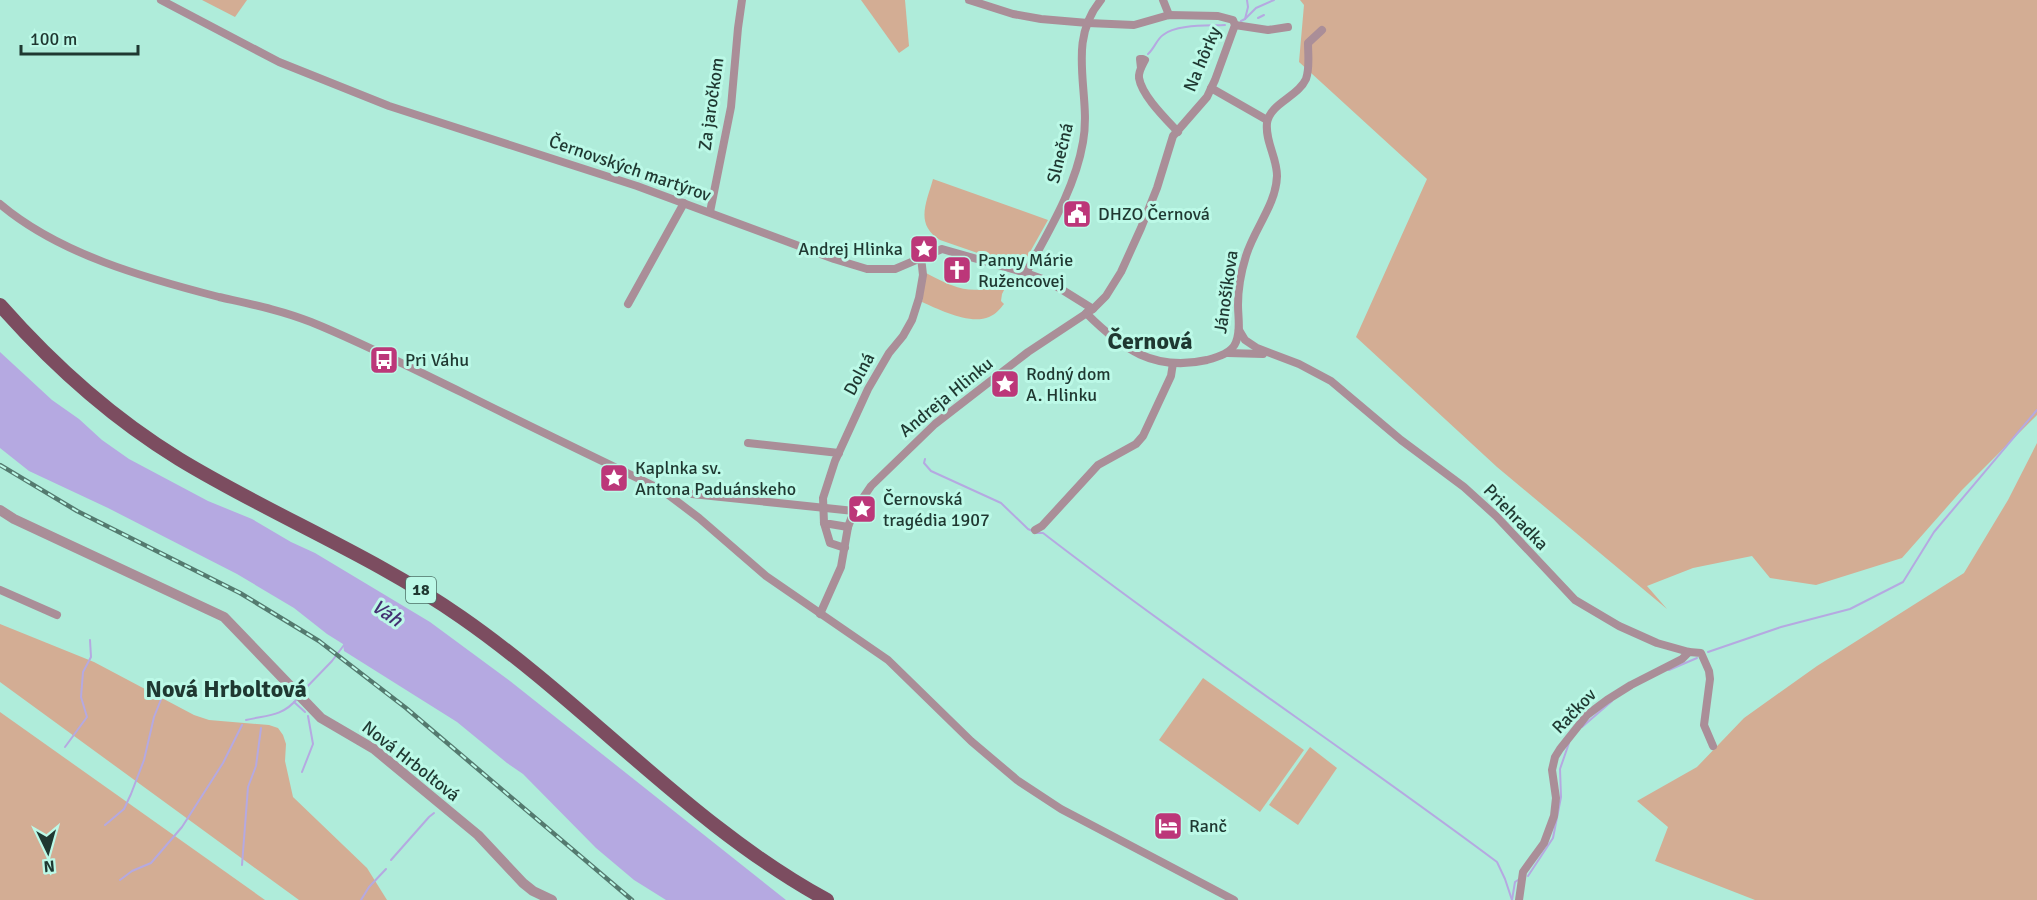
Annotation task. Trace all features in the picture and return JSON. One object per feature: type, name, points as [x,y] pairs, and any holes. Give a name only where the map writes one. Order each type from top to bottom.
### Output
[{"type":"main road","name":"18","points":[[0,305],[80,385],[138,432],[177,458],[411,584],[461,617],[521,661],[681,797],[748,850],[789,879],[826,900]]},
{"type":"street","name":"Černovských martýrov","points":[[160,0],[279,62],[389,106],[588,170],[867,269],[895,269],[942,249],[1048,281],[1090,311]]},
{"type":"street","name":"Za jaročkom","points":[[710,212],[731,107],[742,0]]},
{"type":"street","points":[[969,0],[1013,14],[1088,23],[1134,25],[1169,15],[1218,16],[1234,23],[1268,30],[1288,27]]},
{"type":"street","name":"Slnečná","points":[[1026,273],[1065,197],[1077,168],[1086,120],[1080,74],[1081,52],[1088,23],[1101,0]]},
{"type":"street","points":[[1163,0],[1169,15]]},
{"type":"street","name":"Na hôrky","points":[[1175,134],[1207,97],[1234,23]]},
{"type":"street","points":[[1211,88],[1267,120],[1274,110],[1295,93],[1305,81],[1308,70],[1308,43],[1322,30]]},
{"type":"street","points":[[1141,68],[1139,77],[1142,87],[1175,134]]},
{"type":"street","name":"Jánošíkova","points":[[1090,311],[1102,329],[1128,348],[1149,358],[1173,363],[1190,363],[1228,353],[1236,344],[1239,330],[1238,304],[1245,259],[1251,239],[1273,195],[1277,174],[1267,139],[1267,120]]},
{"type":"street","name":"Andreja Hlinku","points":[[820,614],[841,567],[848,527],[854,511],[879,478],[935,424],[1019,359],[1090,311],[1106,296],[1122,272],[1157,188],[1175,134]]},
{"type":"street","points":[[628,304],[684,203]]},
{"type":"street","points":[[0,204],[50,239],[101,260],[165,281],[281,311],[339,334],[662,490],[699,518],[766,576],[888,660],[970,741],[1017,780],[1061,809],[1234,900]]},
{"type":"street","name":"Dolná","points":[[822,507],[839,453],[868,389],[912,320],[923,275],[921,257]]},
{"type":"street","name":"Priehradka","points":[[1239,330],[1245,340],[1257,348],[1299,364],[1331,381],[1401,440],[1464,487],[1496,516],[1575,600],[1619,626],[1657,642],[1689,652],[1701,653],[1709,671],[1710,687],[1704,724],[1713,746]]},
{"type":"street","points":[[1228,353],[1276,356]]},
{"type":"street","points":[[1035,530],[1042,526],[1098,465],[1136,444],[1143,436],[1172,376],[1173,363]]},
{"type":"street","points":[[748,442],[839,453]]},
{"type":"street","points":[[662,490],[854,511]]},
{"type":"street","points":[[822,507],[830,543],[845,548]]},
{"type":"street","name":"Nová Hrboltová","points":[[0,510],[14,519],[215,612],[231,624],[321,718],[374,749],[478,835],[523,883],[533,891],[552,900]]},
{"type":"street","points":[[824,523],[848,527]]},
{"type":"street","points":[[0,590],[57,615]]},
{"type":"street","name":"Račkov","points":[[1519,900],[1523,872],[1544,843],[1554,816],[1556,798],[1552,770],[1560,749],[1587,715],[1606,700],[1630,685],[1682,659],[1689,652]]},
{"type":"shaded area","points":[[202,0],[247,0],[235,17]]},
{"type":"shaded area","points":[[861,0],[905,0],[909,46],[899,53]]},
{"type":"shaded area","points":[[1300,0],[2037,0],[2037,415],[1962,490],[1902,558],[1816,585],[1770,578],[1752,556],[1693,568],[1647,586],[1667,609],[1497,467],[1356,337],[1427,179],[1299,62],[1304,5]]},
{"type":"shaded area","points":[[933,179],[1048,220],[1021,268],[940,240],[932,234],[927,227],[924,213]]},
{"type":"shaded area","points":[[926,273],[947,284],[975,290],[1008,282],[1002,294],[1001,301],[1004,304],[994,314],[981,319],[964,318],[946,312],[922,302]]},
{"type":"shaded area","points":[[2037,443],[2037,900],[1755,900],[1655,861],[1668,827],[1637,801],[1697,767],[1744,718],[1817,666],[1964,573],[2008,500]]},
{"type":"shaded area","points":[[0,624],[94,662],[194,715],[209,720],[269,725],[278,728],[286,744],[285,761],[293,797],[367,868],[387,900],[299,900],[0,682]]},
{"type":"shaded area","points":[[1203,678],[1304,750],[1260,812],[1159,740]]},
{"type":"shaded area","points":[[0,712],[265,900],[0,900]]},
{"type":"shaded area","points":[[1310,747],[1337,768],[1298,825],[1269,805]]},
{"type":"water","name":"Váh","points":[[0,352],[52,400],[129,459],[208,501],[252,519],[315,553],[430,622],[510,681],[786,900],[666,900],[634,880],[596,848],[523,774],[457,722],[344,651],[343,644],[294,608],[237,574],[108,508],[29,471],[0,448]]},
{"type":"waterway","points":[[1241,21],[1245,19],[1247,0]]},
{"type":"waterway","points":[[1245,19],[1256,8],[1274,0]]},
{"type":"waterway","points":[[1258,18],[1264,15]]},
{"type":"waterway","points":[[1148,54],[1161,37],[1169,31],[1193,26],[1225,25]]},
{"type":"waterway","points":[[1708,652],[1781,627],[1850,609],[1903,582],[1934,532],[2037,410]]},
{"type":"waterway","points":[[925,459],[924,463],[931,471],[1001,503],[1028,529],[1043,533],[1155,617],[1497,862],[1512,900]]},
{"type":"waterway","points":[[65,747],[87,717],[81,697],[83,672],[91,657],[90,640]]},
{"type":"waterway","points":[[302,692],[344,645]]},
{"type":"waterway","points":[[1669,670],[1697,658]]},
{"type":"waterway","points":[[105,825],[124,809],[131,794],[144,760],[154,717],[162,697]]},
{"type":"waterway","points":[[246,720],[280,712],[297,699]]},
{"type":"waterway","points":[[1582,727],[1612,701]]},
{"type":"waterway","points":[[294,702],[305,712]]},
{"type":"waterway","points":[[302,772],[313,744],[308,716]]},
{"type":"waterway","points":[[120,880],[132,871],[151,863],[182,827],[223,763],[242,725]]},
{"type":"waterway","points":[[242,865],[248,787],[256,766],[261,728]]},
{"type":"waterway","points":[[1528,876],[1553,838],[1561,797],[1560,769],[1569,743]]},
{"type":"waterway","points":[[391,860],[434,813]]},
{"type":"waterway","points":[[361,900],[369,887],[386,869]]},
{"type":"waterway","points":[[1512,900],[1515,882],[1518,880]]},
{"type":"railway","points":[[0,465],[77,511],[240,593],[319,641],[406,708],[632,900]]},
{"type":"place","name":"DHZO Černová","points":[[1077,214]]},
{"type":"place","name":"Andrej Hlinka","points":[[924,249]]},
{"type":"place","name":"Panny Márie Ružencovej","points":[[957,270]]},
{"type":"place","name":"Pri Váhu","points":[[384,360]]},
{"type":"place","name":"Rodný dom A. Hlinku","points":[[1005,384]]},
{"type":"place","name":"Kaplnka sv. Antona Paduánskeho","points":[[614,478]]},
{"type":"place","name":"Černovská tragédia 1907","points":[[862,509]]},
{"type":"place","name":"Ranč","points":[[1168,826]]},
{"type":"district","name":"Černová","points":[[1150,341]]},
{"type":"district","name":"Nová Hrboltová","points":[[226,689]]}]
